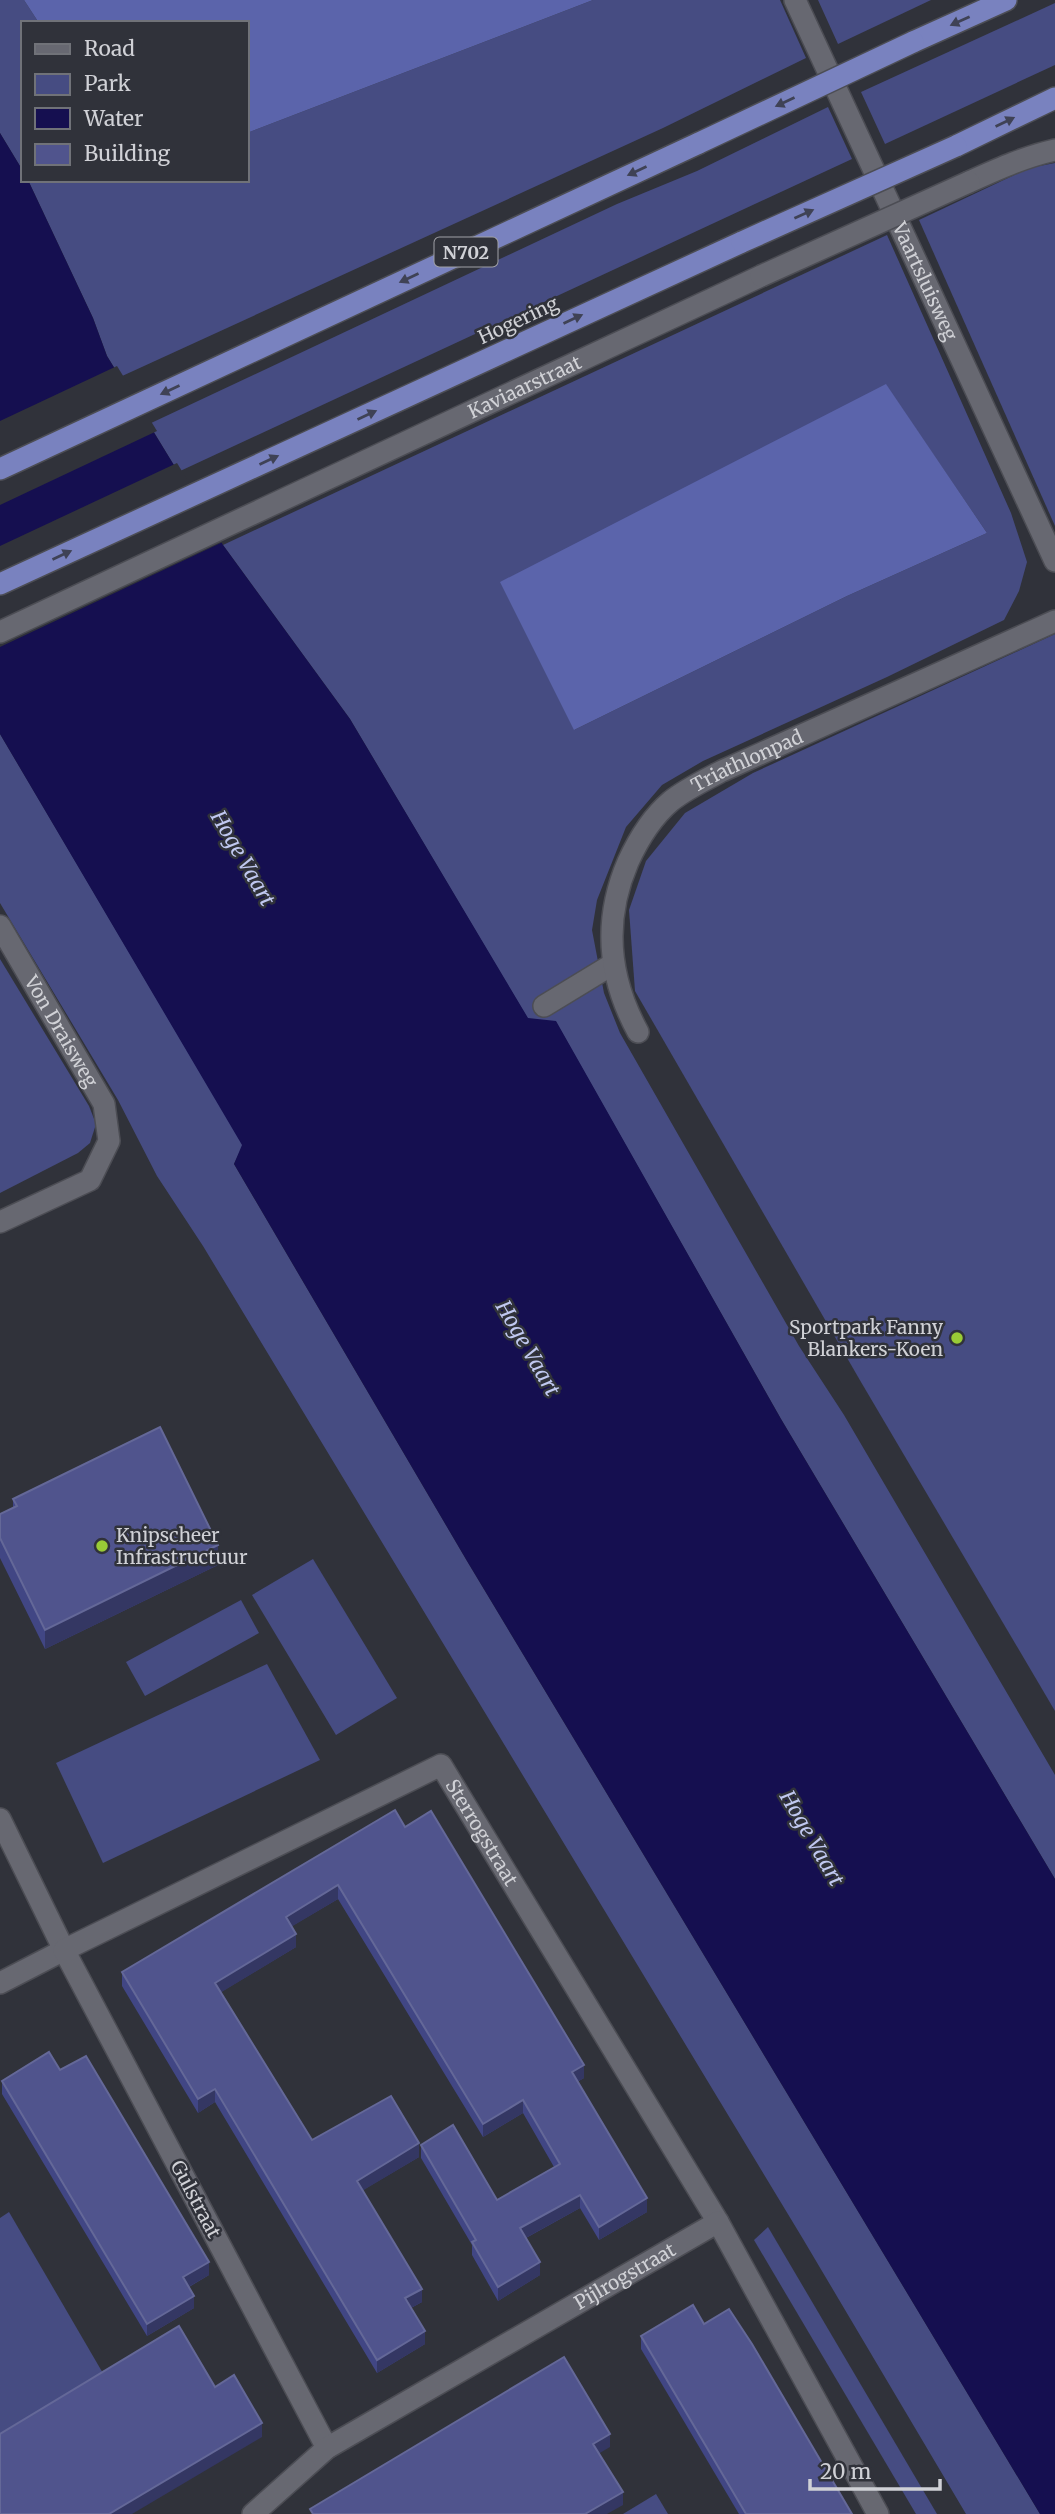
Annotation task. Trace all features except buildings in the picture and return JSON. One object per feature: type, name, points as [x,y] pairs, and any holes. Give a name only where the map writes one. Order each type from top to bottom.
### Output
[{"type":"highway","name":"N702","points":[[0,470],[1006,0]]},
{"type":"highway","name":"Hogering","points":[[0,584],[956,146],[1055,98]]},
{"type":"street","name":"Vaartsluisweg","points":[[794,0],[1055,561]]},
{"type":"street","name":"Kaviaarstraat","points":[[0,632],[761,276],[969,182],[1033,155],[1055,150]]},
{"type":"street","name":"Triathlonpad","points":[[638,1032],[623,999],[610,936],[619,883],[642,836],[671,801],[722,771],[1055,621]]},
{"type":"street","name":"Von Draisweg","points":[[0,926],[104,1104],[109,1141],[90,1180],[0,1222]]},
{"type":"street","points":[[544,1006],[614,964]]},
{"type":"street","name":"Sterrogstraat","points":[[64,1951],[441,1765],[718,2222]]},
{"type":"street","name":"Gulstraat","points":[[0,1819],[64,1951],[327,2448]]},
{"type":"street","points":[[0,1983],[64,1951]]},
{"type":"street","points":[[718,2222],[878,2514]]},
{"type":"street","name":"Pijlrogstraat","points":[[253,2514],[327,2448],[718,2222]]},
{"type":"green space","points":[[0,0],[24,0],[38,21],[21,21],[21,168],[0,133]]},
{"type":"green space","points":[[593,0],[780,0],[806,58],[663,128],[120,377],[107,356],[93,318],[29,182],[248,182],[248,133]]},
{"type":"green space","points":[[818,0],[931,0],[838,44]]},
{"type":"green space","points":[[1055,3],[1055,65],[885,144],[861,92]]},
{"type":"green space","points":[[828,107],[852,159],[178,472],[149,424],[617,204],[697,171]]},
{"type":"green space","points":[[1055,163],[1055,526],[919,220],[1029,168]]},
{"type":"green space","points":[[887,235],[1011,513],[1027,562],[1019,591],[1004,620],[703,761],[662,785],[626,827],[597,900],[592,930],[604,993],[620,1033],[799,1346],[844,1415],[1055,1775],[1055,1879],[781,1419],[556,1022],[528,1019],[350,719],[223,545]],"holes":[[[886,385],[987,533],[847,596],[574,730]]]},
{"type":"green space","name":"Sportpark Fanny Blankers-Koen","points":[[1055,634],[1055,1711],[635,991],[629,910],[646,861],[685,813],[753,773]]},
{"type":"green space","points":[[0,734],[243,1145],[234,1164],[467,1561],[1040,2514],[966,2514],[803,2239],[203,1246],[157,1176],[118,1100],[0,903]]},
{"type":"green space","points":[[0,959],[89,1106],[96,1124],[90,1143],[78,1153],[0,1193]]},
{"type":"green space","points":[[313,1559],[397,1698],[336,1735],[252,1595]]},
{"type":"green space","points":[[241,1600],[259,1633],[145,1696],[126,1662]]},
{"type":"green space","points":[[267,1664],[320,1760],[103,1863],[56,1763]]},
{"type":"green space","points":[[9,2212],[104,2375],[0,2435],[0,2218]]},
{"type":"green space","points":[[768,2227],[937,2514],[916,2514],[754,2240]]},
{"type":"green space","points":[[656,2494],[668,2514],[623,2514]]},
{"type":"shaded area","points":[[24,0],[593,0],[248,133],[248,21],[38,21]]},
{"type":"shaded area","points":[[886,384],[987,533],[847,596],[574,730],[500,582]]},
{"type":"water","name":"Hoge Vaart","points":[[0,133],[21,168],[21,182],[29,182],[93,318],[107,356],[223,545],[350,719],[528,1018],[556,1021],[781,1419],[1055,1879],[1055,2514],[1040,2514],[467,1561],[234,1164],[242,1145],[0,734]]},
{"type":"pier","points":[[117,366],[157,431],[0,505],[0,421]]},
{"type":"pier","points":[[177,463],[225,541],[0,647],[0,546]]},
{"type":"place","name":"Sportpark Fanny Blankers-Koen","points":[[957,1338]]},
{"type":"place","name":"Knipscheer Infrastructuur","points":[[102,1546]]}]
